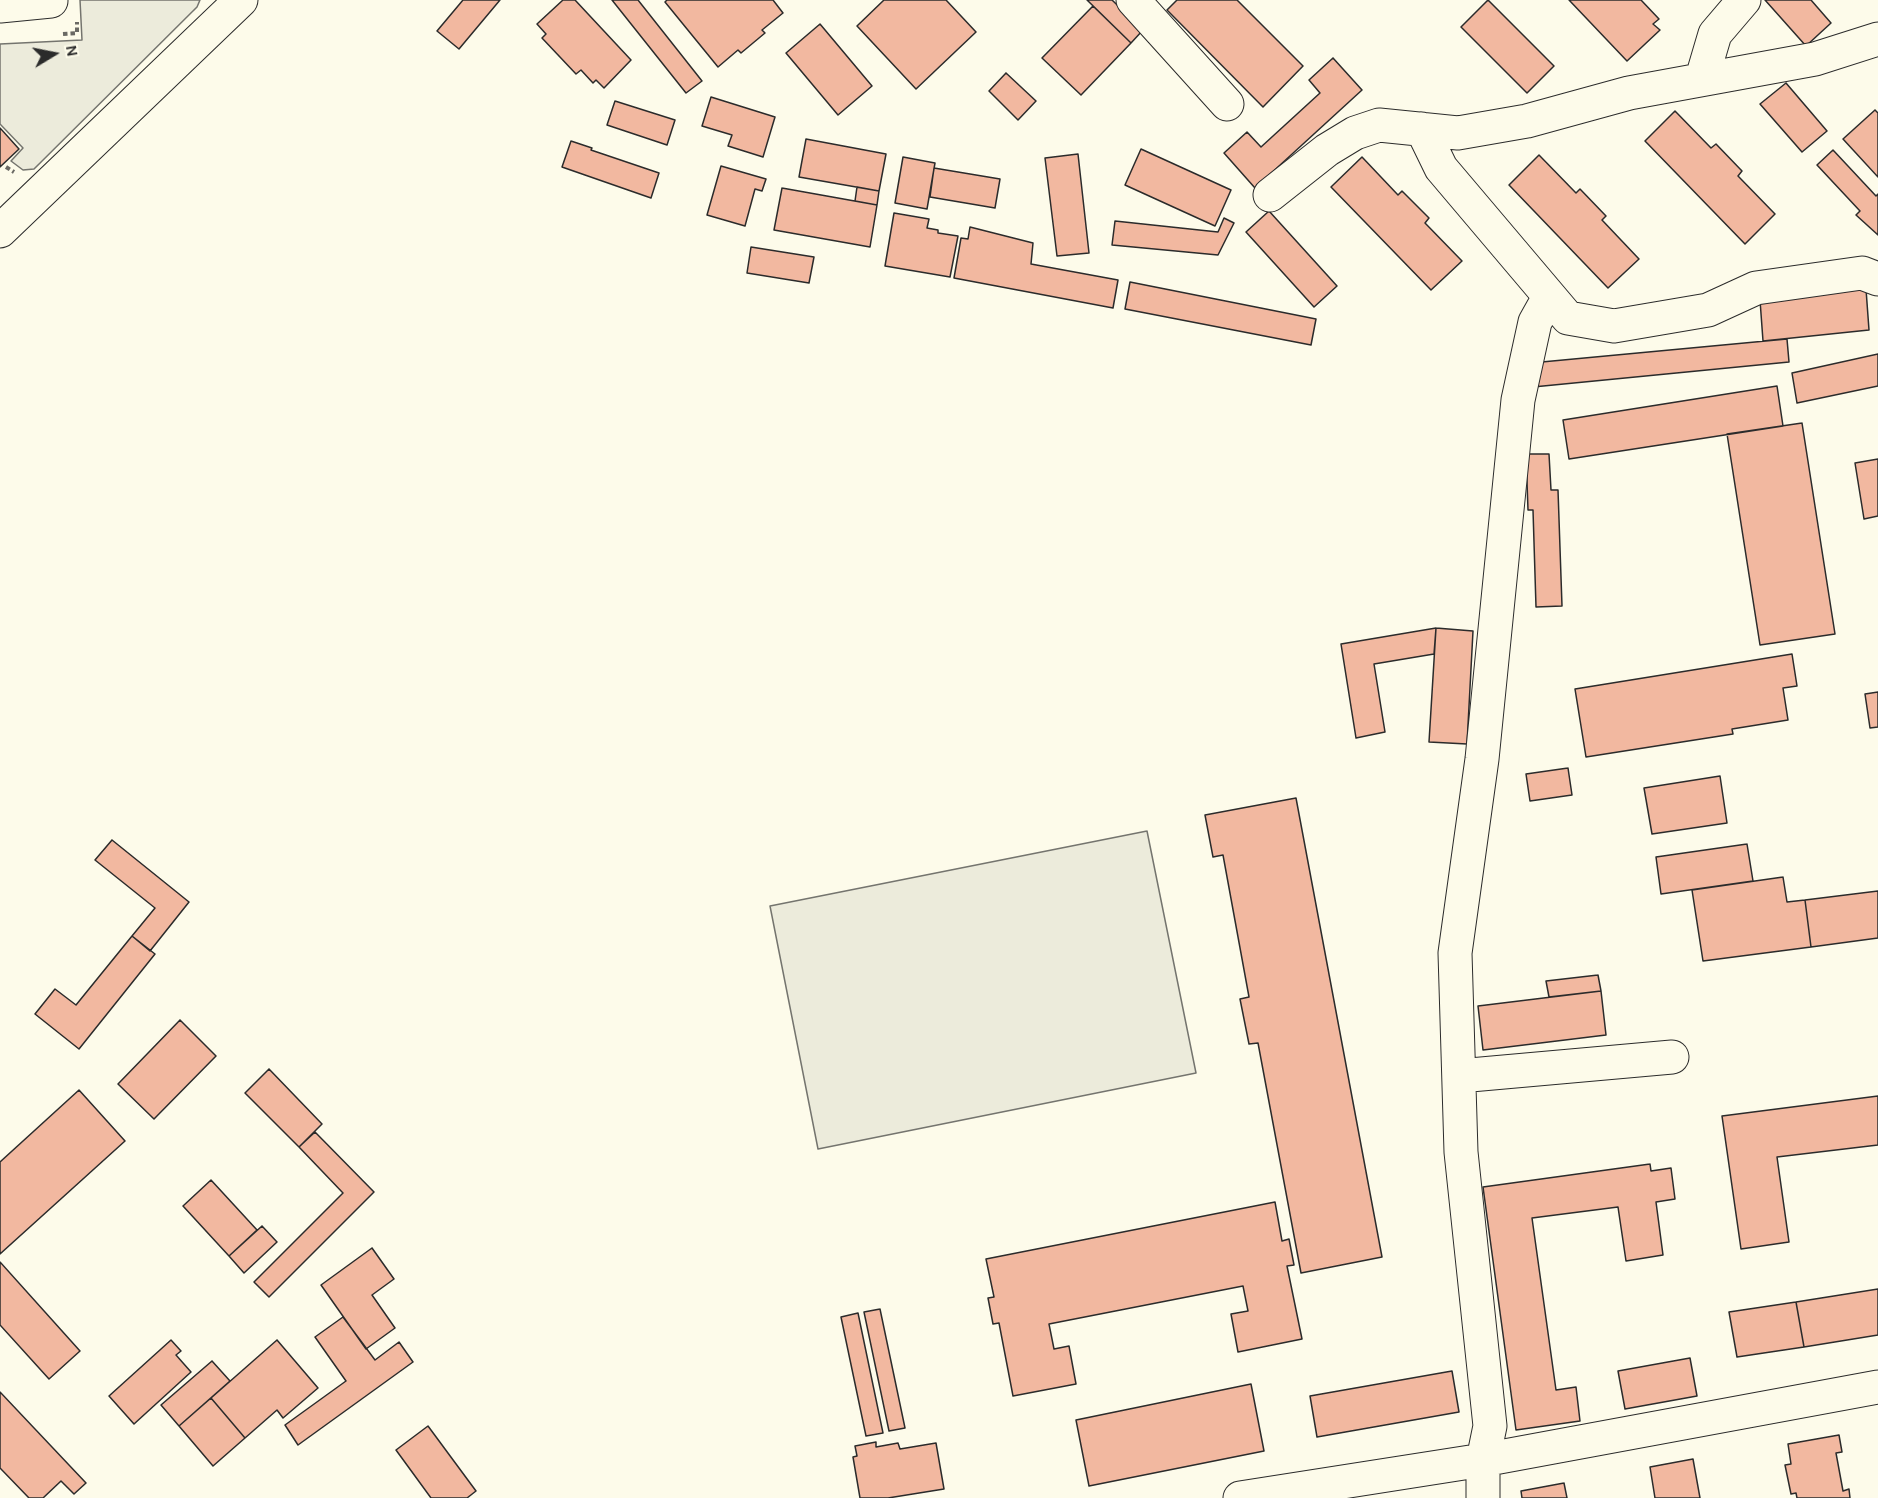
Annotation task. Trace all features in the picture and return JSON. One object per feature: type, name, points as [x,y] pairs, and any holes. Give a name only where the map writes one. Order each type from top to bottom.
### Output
[{"type":"street","points":[[0,231],[241,0]]},
{"type":"street","points":[[1133,0],[1227,104]]},
{"type":"street","points":[[1702,78],[1715,34],[1744,0]]},
{"type":"street","points":[[0,6],[51,1]]},
{"type":"street","points":[[1270,195],[1327,150],[1355,133],[1379,125],[1458,133],[1527,120],[1629,93],[1815,58],[1878,39]]},
{"type":"street","points":[[1422,129],[1441,168],[1568,318],[1614,326],[1708,310],[1756,288],[1862,273],[1878,279]]},
{"type":"street","points":[[1484,1498],[1483,1460],[1490,1426],[1461,1152],[1455,953],[1482,759],[1518,400],[1535,322],[1549,297]]},
{"type":"street","points":[[1459,1076],[1672,1057]]},
{"type":"street","points":[[1240,1498],[1483,1460],[1878,1387]]},
{"type":"shaded area","points":[[80,0],[200,0],[197,7],[34,169],[23,170],[11,161],[23,148],[0,124],[0,44],[82,40]]},
{"type":"shaded area","points":[[1147,831],[1196,1073],[818,1149],[770,906]]},
{"type":"building","points":[[463,0],[500,0],[459,49],[437,31]]},
{"type":"building","points":[[563,0],[575,0],[631,60],[604,88],[596,80],[593,83],[581,70],[576,74],[542,38],[546,34],[537,24]]},
{"type":"building","points":[[612,0],[638,0],[702,81],[686,93]]},
{"type":"building","points":[[667,0],[773,0],[783,13],[762,30],[765,33],[741,53],[738,50],[718,67],[665,2]]},
{"type":"building","points":[[884,0],[946,0],[976,32],[916,89],[857,26]]},
{"type":"building","points":[[1087,0],[1112,0],[1143,30],[1131,43]]},
{"type":"building","points":[[1177,0],[1237,0],[1303,66],[1263,107],[1167,10]]},
{"type":"building","points":[[1488,0],[1554,66],[1527,93],[1461,27]]},
{"type":"building","points":[[1569,0],[1641,0],[1659,19],[1653,24],[1660,30],[1627,61]]},
{"type":"building","points":[[1765,0],[1811,0],[1831,23],[1806,46]]},
{"type":"building","points":[[1093,6],[1131,43],[1081,95],[1042,58]]},
{"type":"building","points":[[820,24],[872,86],[838,115],[786,53]]},
{"type":"building","points":[[1333,58],[1362,90],[1255,188],[1224,153],[1247,132],[1261,147],[1320,93],[1309,80]]},
{"type":"building","points":[[1006,73],[1036,101],[1018,120],[989,91]]},
{"type":"building","points":[[1786,83],[1827,131],[1802,152],[1760,104]]},
{"type":"building","points":[[711,97],[775,117],[763,157],[728,146],[732,135],[702,126]]},
{"type":"building","points":[[615,101],[675,120],[667,145],[607,125]]},
{"type":"building","points":[[1875,110],[1878,113],[1878,177],[1843,139]]},
{"type":"building","points":[[1675,111],[1711,148],[1716,144],[1742,171],[1738,176],[1775,214],[1745,244],[1645,141]]},
{"type":"building","points":[[0,128],[19,149],[0,167]]},
{"type":"building","points":[[806,139],[886,154],[879,191],[799,177]]},
{"type":"building","points":[[571,141],[659,173],[651,198],[562,167]]},
{"type":"building","points":[[1141,149],[1231,190],[1215,226],[1125,185]]},
{"type":"building","points":[[1833,150],[1876,196],[1878,194],[1878,235],[1856,215],[1860,211],[1817,165]]},
{"type":"building","points":[[1078,154],[1089,253],[1057,256],[1045,158]]},
{"type":"building","points":[[1539,155],[1576,193],[1580,189],[1606,216],[1602,220],[1639,259],[1608,288],[1509,185]]},
{"type":"building","points":[[903,157],[935,163],[927,209],[895,203]]},
{"type":"building","points":[[1362,157],[1398,195],[1402,191],[1429,218],[1425,223],[1462,261],[1431,290],[1331,187]]},
{"type":"building","points":[[721,166],[766,179],[762,191],[755,189],[745,226],[707,215]]},
{"type":"building","points":[[934,168],[1000,179],[995,208],[930,197]]},
{"type":"building","points":[[857,187],[879,191],[877,205],[855,201]]},
{"type":"building","points":[[782,188],[877,205],[870,247],[774,230]]},
{"type":"building","points":[[1269,211],[1337,286],[1314,307],[1246,232]]},
{"type":"building","points":[[894,213],[929,219],[927,228],[938,230],[938,233],[958,236],[950,277],[885,266]]},
{"type":"building","points":[[1224,218],[1234,223],[1218,255],[1112,245],[1115,221],[1218,232]]},
{"type":"building","points":[[970,227],[1033,243],[1031,264],[1118,280],[1113,308],[954,278],[961,238],[968,239]]},
{"type":"building","points":[[751,247],[814,257],[809,283],[747,273]]},
{"type":"building","points":[[1130,282],[1316,319],[1311,345],[1125,309]]},
{"type":"building","points":[[1866,289],[1869,330],[1763,341],[1760,300]]},
{"type":"building","points":[[1787,339],[1789,362],[1533,387],[1531,363]]},
{"type":"building","points":[[1878,354],[1878,386],[1797,403],[1792,373]]},
{"type":"building","points":[[1777,386],[1783,426],[1569,459],[1563,420]]},
{"type":"building","points":[[1802,423],[1835,634],[1760,645],[1727,434]]},
{"type":"building","points":[[1526,454],[1549,454],[1551,490],[1558,490],[1562,606],[1536,607],[1533,510],[1528,510]]},
{"type":"building","points":[[1878,459],[1878,516],[1864,519],[1855,463]]},
{"type":"building","points":[[1436,628],[1434,654],[1374,664],[1385,732],[1356,738],[1341,644]]},
{"type":"building","points":[[1436,628],[1473,631],[1467,744],[1429,742]]},
{"type":"building","points":[[1792,654],[1797,686],[1783,688],[1788,720],[1732,729],[1733,734],[1586,757],[1575,689]]},
{"type":"building","points":[[1878,692],[1878,727],[1870,728],[1865,694]]},
{"type":"building","points":[[1568,768],[1572,795],[1530,801],[1526,774]]},
{"type":"building","points":[[1720,776],[1727,823],[1652,834],[1644,788]]},
{"type":"building","points":[[1296,798],[1382,1257],[1301,1273],[1258,1043],[1249,1044],[1240,999],[1249,997],[1223,855],[1213,857],[1205,815]]},
{"type":"building","points":[[112,840],[189,902],[150,951],[132,936],[155,908],[95,860]]},
{"type":"building","points":[[1747,844],[1753,881],[1661,894],[1656,857]]},
{"type":"building","points":[[1783,877],[1787,902],[1805,900],[1811,947],[1703,961],[1692,890]]},
{"type":"building","points":[[1878,891],[1878,938],[1811,947],[1805,900]]},
{"type":"building","points":[[132,936],[155,954],[79,1049],[35,1014],[55,989],[76,1005]]},
{"type":"building","points":[[1598,975],[1601,991],[1549,997],[1546,981]]},
{"type":"building","points":[[1601,991],[1606,1035],[1483,1050],[1478,1006]]},
{"type":"building","points":[[180,1020],[216,1056],[154,1119],[118,1084]]},
{"type":"building","points":[[269,1069],[322,1124],[299,1147],[245,1093]]},
{"type":"building","points":[[79,1090],[125,1141],[0,1254],[0,1162]]},
{"type":"building","points":[[1878,1096],[1878,1145],[1777,1157],[1789,1242],[1741,1249],[1722,1116]]},
{"type":"building","points":[[315,1132],[374,1192],[269,1297],[254,1282],[343,1193],[299,1147]]},
{"type":"building","points":[[1650,1164],[1651,1171],[1671,1168],[1675,1199],[1656,1202],[1663,1255],[1626,1261],[1618,1207],[1532,1218],[1556,1390],[1576,1387],[1580,1421],[1516,1430],[1483,1187]]},
{"type":"building","points":[[211,1180],[257,1230],[229,1256],[183,1206]]},
{"type":"building","points":[[1275,1202],[1282,1241],[1289,1239],[1294,1265],[1287,1266],[1302,1339],[1238,1352],[1231,1314],[1248,1311],[1243,1286],[1049,1324],[1054,1349],[1069,1346],[1076,1384],[1013,1396],[999,1323],[993,1324],[988,1298],[994,1297],[986,1259]]},
{"type":"building","points":[[262,1226],[277,1242],[244,1273],[229,1256]]},
{"type":"building","points":[[372,1248],[394,1279],[372,1295],[395,1328],[366,1349],[321,1285]]},
{"type":"building","points":[[0,1262],[80,1351],[49,1379],[0,1325]]},
{"type":"building","points":[[1878,1289],[1878,1335],[1804,1347],[1796,1302]]},
{"type":"building","points":[[1796,1302],[1804,1347],[1737,1357],[1729,1312]]},
{"type":"building","points":[[880,1309],[905,1428],[889,1431],[864,1312]]},
{"type":"building","points":[[858,1313],[883,1433],[866,1436],[841,1317]]},
{"type":"building","points":[[343,1317],[375,1360],[399,1342],[413,1362],[298,1445],[285,1425],[346,1381],[315,1337]]},
{"type":"building","points":[[171,1340],[181,1351],[176,1355],[191,1372],[134,1424],[109,1396]]},
{"type":"building","points":[[277,1340],[318,1388],[283,1418],[277,1410],[245,1438],[211,1398]]},
{"type":"building","points":[[1690,1358],[1697,1396],[1625,1409],[1618,1371]]},
{"type":"building","points":[[212,1361],[230,1381],[179,1426],[161,1405]]},
{"type":"building","points":[[1452,1371],[1459,1412],[1317,1437],[1310,1396]]},
{"type":"building","points":[[1251,1384],[1264,1451],[1089,1486],[1076,1420]]},
{"type":"building","points":[[0,1392],[86,1483],[74,1494],[61,1481],[43,1498],[29,1498],[0,1468]]},
{"type":"building","points":[[211,1398],[245,1438],[213,1466],[179,1426]]},
{"type":"building","points":[[428,1426],[476,1491],[467,1498],[431,1498],[396,1450]]},
{"type":"building","points":[[1839,1435],[1842,1452],[1836,1453],[1843,1491],[1849,1489],[1850,1498],[1797,1498],[1796,1493],[1791,1494],[1785,1465],[1791,1464],[1788,1444]]},
{"type":"building","points":[[876,1442],[876,1447],[898,1443],[900,1449],[936,1443],[944,1489],[888,1498],[860,1498],[853,1457],[857,1456],[855,1446]]},
{"type":"building","points":[[1693,1459],[1700,1498],[1655,1498],[1650,1467]]},
{"type":"building","points":[[1564,1483],[1567,1498],[1522,1498],[1521,1491]]}]
